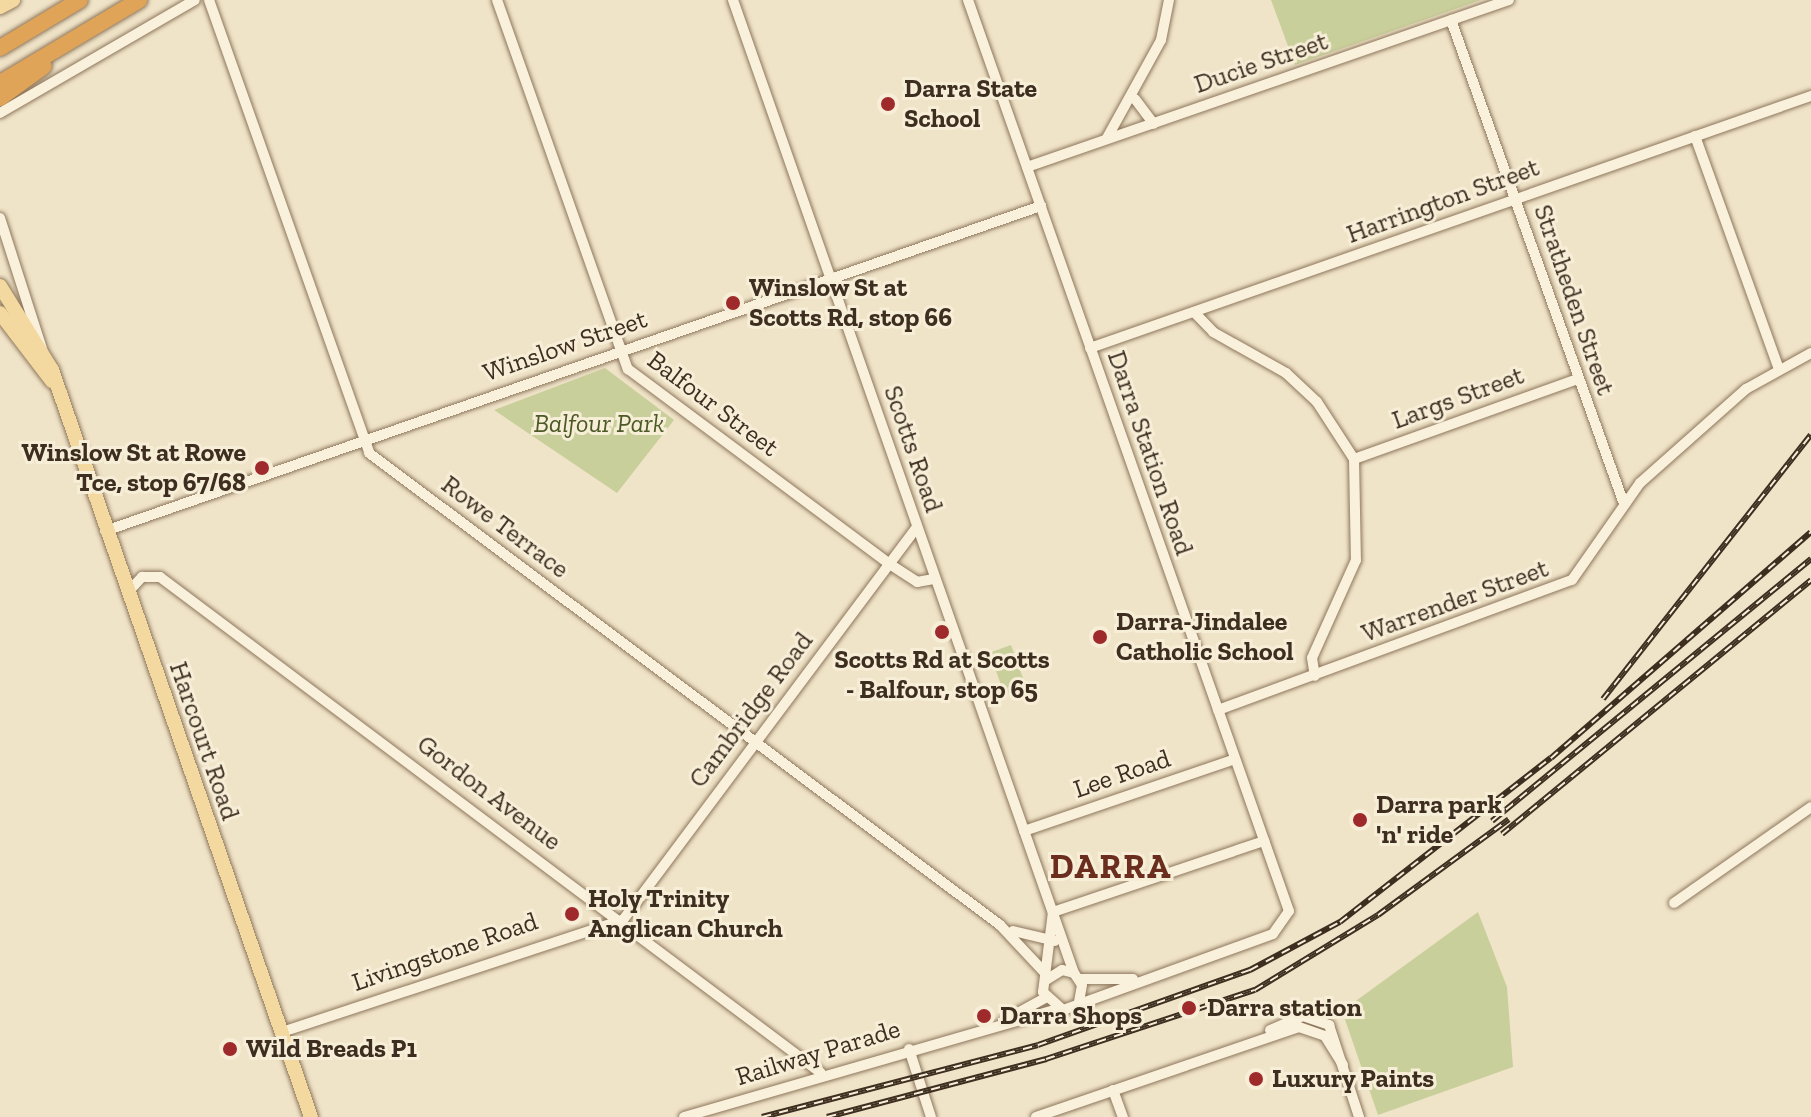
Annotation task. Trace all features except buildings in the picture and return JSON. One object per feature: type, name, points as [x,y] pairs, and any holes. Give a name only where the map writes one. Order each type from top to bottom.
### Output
[{"type":"highway","points":[[0,48],[80,0]]},
{"type":"highway","points":[[0,83],[139,0]]},
{"type":"highway","points":[[0,98],[42,70],[50,53]]},
{"type":"main road","points":[[0,7],[13,0]]},
{"type":"main road","name":"Harcourt Road","points":[[0,286],[43,352],[311,1117]]},
{"type":"main road","name":"Harcourt Road","points":[[0,313],[52,381]]},
{"type":"street","points":[[0,113],[195,0]]},
{"type":"street","name":"Rowe Terrace","points":[[209,0],[369,453],[1000,925],[1046,977]]},
{"type":"street","name":"Balfour Street","points":[[497,0],[620,350],[638,377],[888,563],[917,582],[934,579]]},
{"type":"street","name":"Scotts Road","points":[[733,0],[934,579],[1077,976]]},
{"type":"street","name":"Darra Station Road","points":[[968,0],[1264,841],[1288,920],[1273,934],[1147,979]]},
{"type":"street","points":[[1107,138],[1135,99],[1161,40],[1169,0]]},
{"type":"street","name":"Ducie Street","points":[[1027,167],[1509,0]]},
{"type":"street","name":"Stratheden Street","points":[[1451,20],[1624,504]]},
{"type":"street","name":"Harrington Street","points":[[1090,348],[1811,96]]},
{"type":"street","points":[[1135,99],[1154,124]]},
{"type":"street","points":[[1695,136],[1779,369]]},
{"type":"street","name":"Winslow Street","points":[[105,531],[1041,206]]},
{"type":"street","name":"Harcourt Road","points":[[0,218],[33,310],[43,352]]},
{"type":"street","points":[[1194,312],[1213,332],[1286,373],[1317,402],[1354,459],[1356,560],[1312,658],[1315,676]]},
{"type":"street","name":"Warrender Street","points":[[1218,710],[1560,588],[1583,570],[1624,504],[1746,389],[1811,353]]},
{"type":"street","name":"Largs Street","points":[[1354,459],[1577,379]]},
{"type":"street","name":"Cambridge Road","points":[[623,920],[917,527]]},
{"type":"street","name":"Gordon Avenue","points":[[128,592],[142,577],[160,577],[623,920],[821,1073]]},
{"type":"street","name":"Lee Road","points":[[1024,831],[1235,759]]},
{"type":"street","points":[[1674,903],[1811,807]]},
{"type":"street","points":[[1053,912],[1264,841]]},
{"type":"street","name":"Scotts Road","points":[[1046,977],[1053,912]]},
{"type":"street","name":"Livingstone Road","points":[[282,1032],[623,920]]},
{"type":"street","name":"Rowe Terrace","points":[[1000,925],[1050,941],[1066,942]]},
{"type":"street","points":[[1062,970],[1077,976],[1147,979],[1057,1009],[1045,998],[1046,977],[1062,970]]},
{"type":"street","points":[[1077,976],[1079,1002]]},
{"type":"street","name":"Railway Parade","points":[[965,1034],[1045,998]]},
{"type":"street","name":"Railway Parade","points":[[684,1117],[821,1073],[1057,1009]]},
{"type":"street","points":[[1036,1117],[1265,1033],[1303,1016],[1329,1025],[1359,1117]]},
{"type":"street","points":[[1265,1033],[1310,1027],[1343,1065]]},
{"type":"street","points":[[909,1049],[931,1117]]},
{"type":"street","points":[[1113,1090],[1123,1117]]},
{"type":"green space","points":[[1271,0],[1481,0],[1295,65]]},
{"type":"green space","name":"Balfour Park","points":[[605,368],[674,420],[617,493],[494,410]]},
{"type":"green space","points":[[1011,645],[1026,686],[1004,694],[989,653]]},
{"type":"green space","points":[[1478,912],[1507,987],[1513,1067],[1378,1115],[1342,1011]]},
{"type":"railway","points":[[1603,699],[1811,435]]},
{"type":"railway","points":[[762,1117],[1038,1045],[1250,970],[1340,922],[1551,758],[1811,532]]},
{"type":"railway","points":[[1492,821],[1811,559]]},
{"type":"railway","points":[[1502,834],[1811,580]]},
{"type":"railway","points":[[827,1117],[1046,1059],[1255,990],[1378,915],[1509,819]]},
{"type":"place","name":"Darra State School","points":[[888,104]]},
{"type":"place","name":"Winslow St at Scotts Rd, stop 66","points":[[733,303]]},
{"type":"place","name":"Winslow St at Rowe Tce, stop 67/68","points":[[262,468]]},
{"type":"place","name":"Scotts Rd at Scotts - Balfour, stop 65","points":[[942,632]]},
{"type":"place","name":"Darra-Jindalee Catholic School","points":[[1100,637]]},
{"type":"place","name":"Darra park 'n' ride","points":[[1360,820]]},
{"type":"place","name":"Holy Trinity Anglican Church","points":[[572,914]]},
{"type":"place","name":"Darra station","points":[[1189,1008]]},
{"type":"place","name":"Darra Shops","points":[[984,1016]]},
{"type":"place","name":"Wild Breads P1","points":[[230,1049]]},
{"type":"place","name":"Luxury Paints","points":[[1256,1079]]},
{"type":"district","name":"DARRA","points":[[1111,867]]}]
